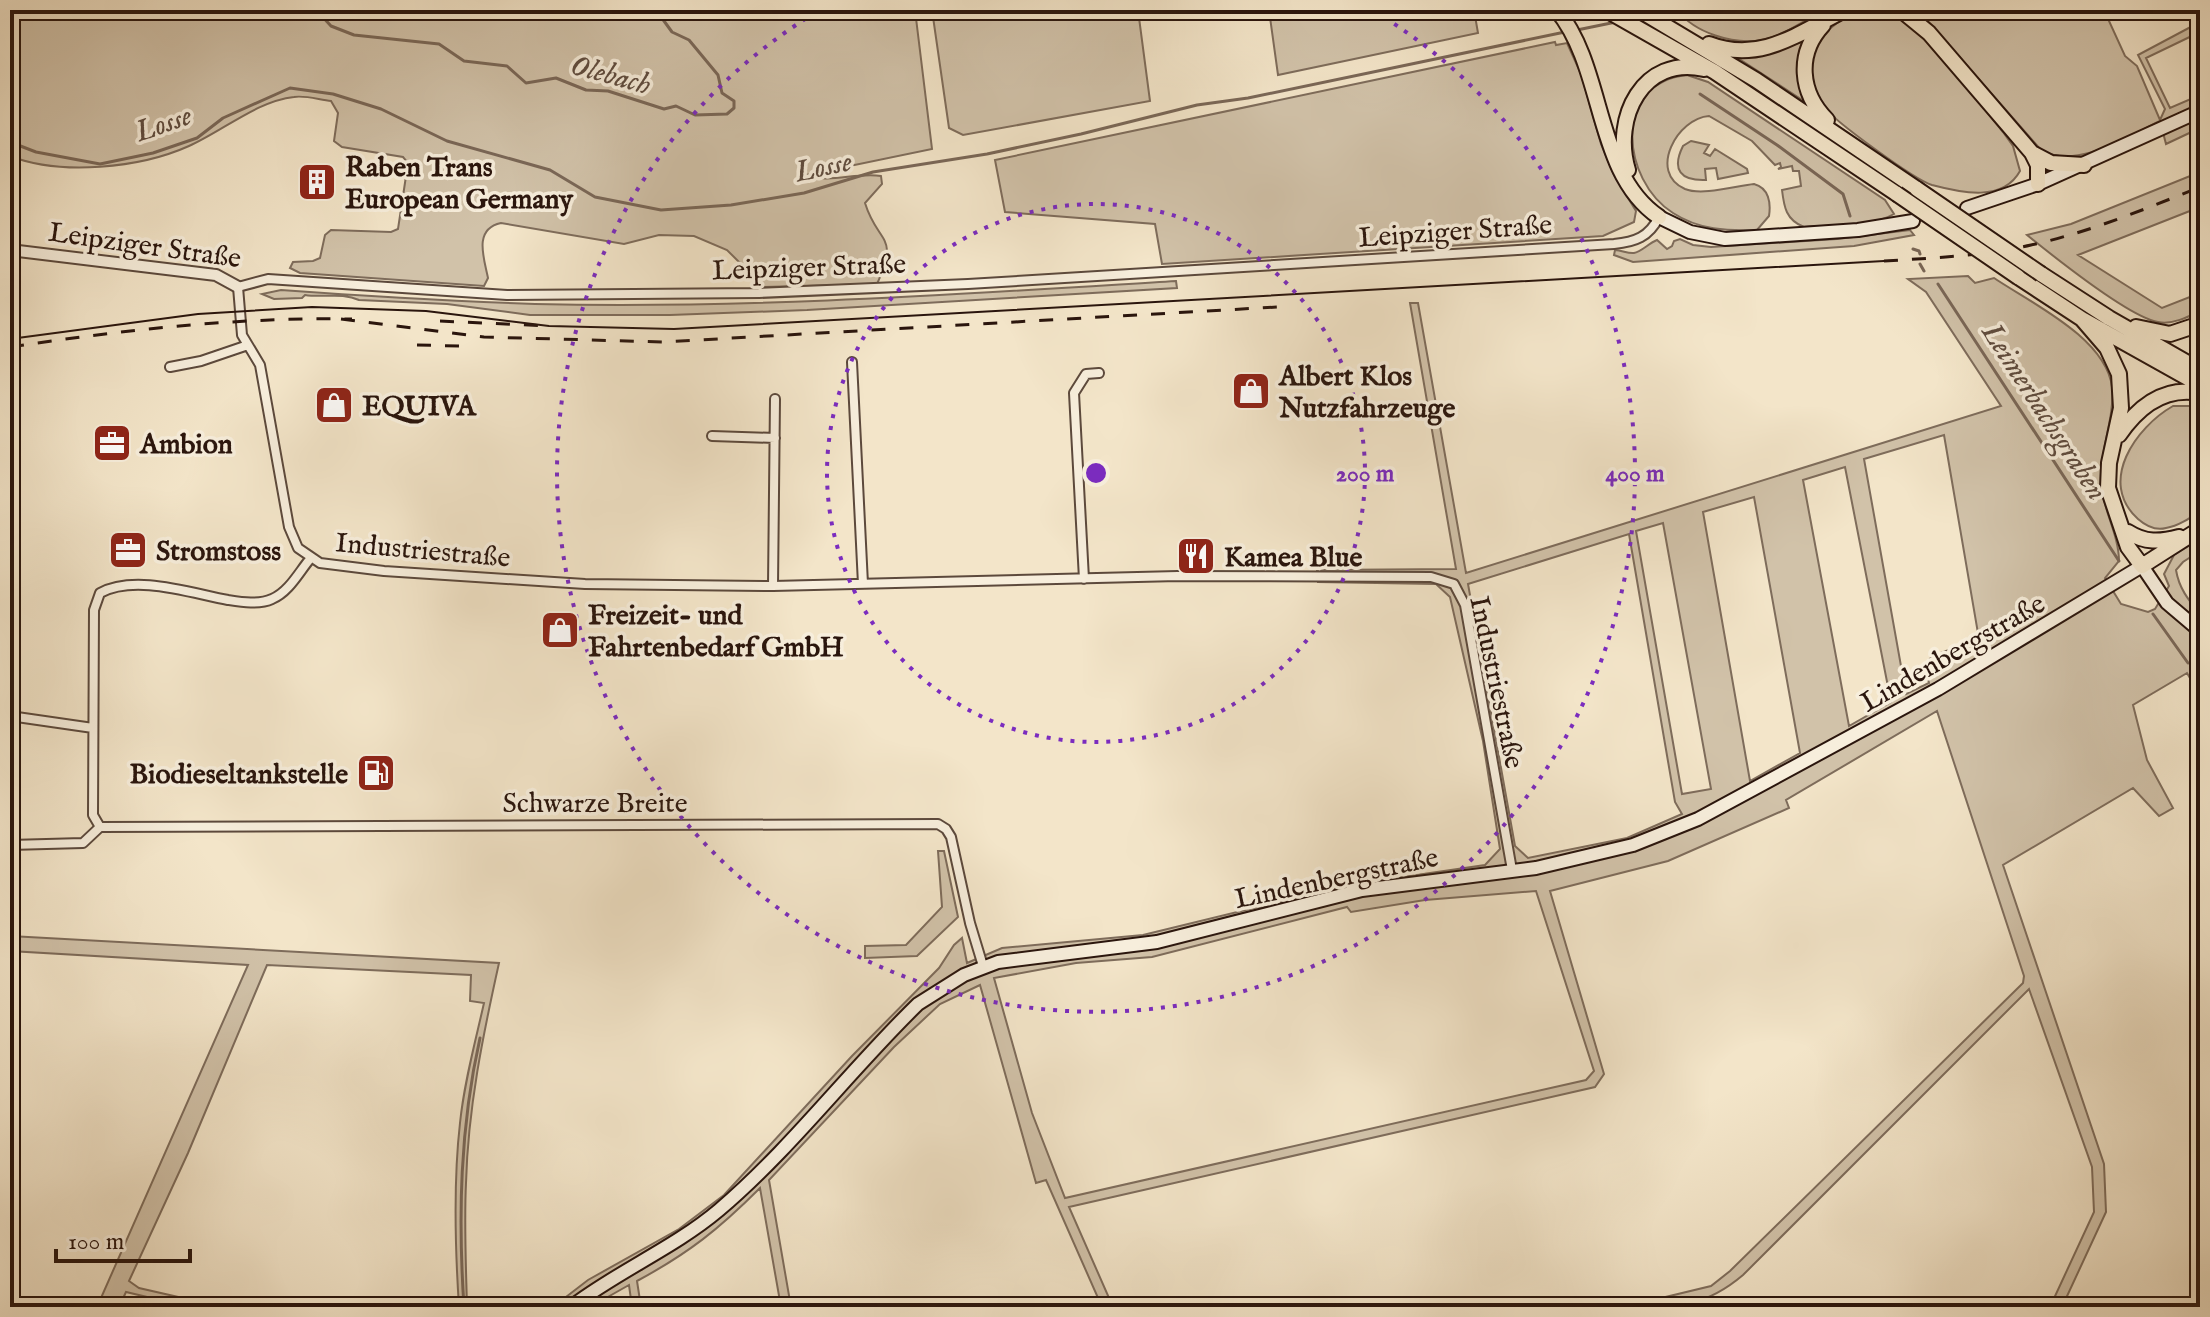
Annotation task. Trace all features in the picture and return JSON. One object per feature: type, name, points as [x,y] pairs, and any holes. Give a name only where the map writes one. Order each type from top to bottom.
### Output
[{"type":"highway","points":[[1606,10],[1715,72],[2082,319],[2200,385]]},
{"type":"highway","points":[[1639,10],[1844,138],[2109,318],[2200,370]]},
{"type":"highway","points":[[1901,10],[1929,33],[2032,153],[2037,163],[2038,184]]},
{"type":"highway","points":[[1559,12],[1582,50],[1622,173],[1638,198],[1659,217]]},
{"type":"highway","points":[[1673,29],[1722,49],[1754,51],[1784,42],[1839,13]]},
{"type":"highway","points":[[1839,13],[1819,28],[1809,45],[1804,75],[1813,103],[1844,138]]},
{"type":"highway","points":[[1659,217],[1639,190],[1627,164],[1623,139],[1629,110],[1646,84],[1669,69],[1689,66],[1715,72]]},
{"type":"highway","points":[[2014,133],[2038,184]]},
{"type":"highway","points":[[2032,153],[2051,163],[2084,165]]},
{"type":"highway","points":[[2109,318],[2164,334],[2200,324]]},
{"type":"highway","points":[[2082,319],[2107,348],[2119,374],[2121,408],[2108,477],[2115,511],[2130,551],[2142,566]]},
{"type":"highway","points":[[2114,442],[2134,416],[2159,397],[2183,391],[2200,393]]},
{"type":"highway","points":[[2115,511],[2136,546],[2142,566]]},
{"type":"highway","points":[[2128,532],[2142,540],[2154,541],[2196,532]]},
{"type":"highway","points":[[2142,566],[2196,532]]},
{"type":"main road","points":[[1967,208],[2084,165],[2200,111]]},
{"type":"main road","points":[[1659,217],[1690,232],[1725,239],[1858,230],[1913,221]]},
{"type":"main road","points":[[2142,566],[2167,603],[2200,631]]},
{"type":"main road","name":"Lindenbergstraße","points":[[571,1307],[683,1237],[721,1208],[918,1004],[983,966],[1031,956],[1098,951],[1157,942],[1362,890],[1605,854],[1698,819],[1962,676],[2142,566]]},
{"type":"street","name":"Leipziger Straße","points":[[10,250],[216,275],[238,287],[268,279],[507,295],[759,293],[983,283],[1614,244],[1640,238],[1651,230],[1659,217]]},
{"type":"street","name":"Industriestraße","points":[[238,287],[242,335],[260,365],[289,527],[298,548],[310,559],[344,567],[384,571],[585,584],[773,586],[1084,579],[1431,577],[1454,584],[1465,605],[1512,870]]},
{"type":"street","points":[[170,367],[201,361],[248,345]]},
{"type":"street","points":[[852,362],[863,584]]},
{"type":"street","points":[[1084,579],[1074,393],[1086,374],[1099,373]]},
{"type":"street","points":[[773,586],[775,399]]},
{"type":"street","points":[[712,436],[775,438]]},
{"type":"street","points":[[100,827],[93,815],[93,728],[94,610],[100,593],[113,586],[136,583],[241,602],[259,602],[272,599],[292,583],[310,559]]},
{"type":"street","points":[[10,716],[93,728]]},
{"type":"street","name":"Schwarze Breite","points":[[10,845],[83,843],[100,827],[938,824],[951,837],[983,966]]},
{"type":"shaded area","points":[[10,10],[915,10],[932,149],[806,175],[824,178],[881,176],[882,184],[865,203],[887,247],[884,268],[877,284],[764,287],[727,250],[694,236],[659,235],[624,244],[501,223],[487,231],[482,245],[488,278],[484,286],[300,273],[290,268],[293,262],[320,258],[325,235],[331,230],[391,232],[398,229],[408,163],[403,157],[342,147],[334,141],[338,113],[331,101],[308,97],[267,104],[202,140],[148,160],[76,167],[53,166],[10,156]]},
{"type":"shaded area","points":[[932,10],[1138,10],[1150,101],[963,135],[949,128]]},
{"type":"shaded area","points":[[1269,10],[1474,10],[1478,33],[1278,75]]},
{"type":"shaded area","points":[[1677,10],[1824,10],[1778,35],[1762,40],[1739,41],[1704,31]]},
{"type":"shaded area","points":[[1868,10],[1885,12],[1910,22],[1934,46],[2013,146],[2020,171],[2013,181],[1981,193],[1932,185],[1875,149],[1823,106],[1810,75],[1811,60],[1817,46],[1825,33],[1837,23]]},
{"type":"shaded area","points":[[1918,10],[2104,10],[2125,56],[2137,66],[2160,120],[2165,109],[2138,55],[2200,22],[2200,32],[2146,58],[2170,108],[2200,95],[2200,128],[2166,144],[2160,121],[2086,154],[2055,155],[2041,150]]},
{"type":"shaded area","points":[[1801,36],[1810,40],[1810,105],[1730,53]]},
{"type":"shaded area","points":[[1555,42],[1556,45],[1567,43],[1581,74],[1601,144],[1614,175],[1636,211],[1634,222],[1603,236],[1162,264],[1155,224],[1005,212],[995,160]]},
{"type":"shaded area","points":[[1687,75],[1708,82],[1885,200],[1894,214],[1850,225],[1804,227],[1798,224],[1787,212],[1782,190],[1801,186],[1799,171],[1793,171],[1792,166],[1778,169],[1780,163],[1775,165],[1752,141],[1709,116],[1687,126],[1671,147],[1668,171],[1674,181],[1692,191],[1754,184],[1763,189],[1768,197],[1769,216],[1757,230],[1735,230],[1703,226],[1673,213],[1656,198],[1643,179],[1635,157],[1632,135],[1636,113],[1646,95],[1663,82]]},
{"type":"shaded area","points":[[1691,141],[1709,145],[1704,153],[1710,156],[1715,149],[1747,169],[1748,173],[1718,179],[1716,168],[1705,169],[1706,180],[1685,176],[1678,168],[1678,162],[1683,146]]},
{"type":"shaded area","points":[[2200,172],[2200,207],[2078,255],[2162,308],[2200,293],[2200,311],[2180,320],[2158,322],[2145,318],[2091,284],[2027,235],[2071,224]]},
{"type":"shaded area","points":[[1910,230],[1914,235],[1854,246],[1633,262],[1614,255],[1615,250],[1637,252],[1657,240],[1667,249],[1680,239],[1693,245],[1711,247],[1837,239]]},
{"type":"shaded area","points":[[1968,276],[1975,283],[1994,278],[2065,324],[2096,353],[2107,369],[2112,399],[2101,484],[2119,561],[2105,578],[2121,604],[2148,612],[2155,609],[2169,586],[2164,574],[2174,555],[2200,539],[2200,551],[2176,570],[2185,593],[2200,613],[2200,695],[2187,673],[2133,705],[2147,760],[2173,808],[2159,816],[2133,788],[2003,865],[2104,1164],[2106,1212],[2062,1307],[2050,1307],[2094,1212],[2092,1167],[2029,989],[1743,1275],[1715,1294],[1687,1304],[1624,1307],[1711,1286],[1730,1271],[2023,983],[2024,976],[1937,711],[1786,800],[1789,808],[1668,861],[1550,891],[1604,1074],[1595,1087],[1069,1207],[1113,1307],[1102,1307],[1046,1180],[1036,1183],[980,985],[940,1004],[894,1047],[769,1180],[791,1307],[781,1307],[760,1188],[703,1239],[637,1281],[641,1307],[632,1307],[629,1285],[590,1307],[553,1307],[588,1280],[679,1229],[724,1195],[852,1056],[939,968],[962,938],[967,963],[1002,948],[1143,935],[1348,885],[1485,865],[1500,849],[1483,741],[1450,597],[1436,584],[1318,582],[1317,570],[1456,569],[1410,303],[1418,303],[1466,573],[2001,406],[1926,292],[1908,279]],"holes":[[[1944,435],[1979,639],[1932,656],[1925,666],[1929,683],[1906,694],[1864,459]],[[1845,467],[1891,702],[1849,726],[1803,480]],[[1754,497],[1800,753],[1750,781],[1703,512]],[[1663,523],[1711,789],[1682,794],[1636,531]],[[1629,534],[1675,802],[1682,814],[1627,838],[1528,858],[1515,846],[1468,584]],[[1536,891],[1594,1071],[1586,1080],[1065,1198],[1032,1113],[994,978],[1076,963],[1152,957],[1347,907],[1351,912],[1425,900]]]},
{"type":"shaded area","points":[[1176,281],[1177,288],[670,315],[530,315],[447,304],[305,295],[302,298],[274,299],[262,294],[281,290],[535,304],[695,304],[856,299]]},
{"type":"shaded area","points":[[2173,406],[2200,409],[2200,511],[2175,525],[2158,529],[2141,522],[2126,504],[2121,489],[2121,473],[2135,441],[2159,415]]},
{"type":"shaded area","points":[[938,851],[944,851],[958,917],[917,956],[865,958],[865,946],[906,945],[942,907]]},
{"type":"shaded area","points":[[10,936],[499,963],[482,1044],[467,1155],[467,1307],[459,1307],[456,1169],[464,1093],[484,1003],[470,1001],[471,975],[267,965],[188,1153],[129,1281],[139,1288],[222,1307],[189,1307],[126,1292],[119,1307],[97,1307],[248,965],[10,951]]},
{"type":"waterway","name":"Olebach","points":[[269,10],[294,18],[319,13],[331,26],[354,35],[439,44],[464,61],[507,66],[526,83],[556,78],[586,90],[608,91],[664,109],[676,106],[695,115],[727,114],[734,108],[734,101],[722,93],[718,75],[689,40],[672,32],[656,10]]},
{"type":"waterway","name":"Losse","points":[[1655,14],[1671,10]]},
{"type":"waterway","name":"Losse","points":[[1577,30],[1616,22]]},
{"type":"waterway","name":"Losse","points":[[10,142],[36,152],[100,164],[153,153],[197,138],[223,118],[290,88],[333,94],[381,109],[447,141],[550,170],[595,197],[661,210],[731,205],[804,193],[873,172],[987,154],[1197,105],[1248,98],[1565,32]]},
{"type":"waterway","name":"Leimerbachsgraben","points":[[1700,94],[1843,194],[1850,216]]},
{"type":"waterway","name":"Leimerbachsgraben","points":[[1913,249],[1920,254]]},
{"type":"waterway","name":"Leimerbachsgraben","points":[[1920,264],[1924,271]]},
{"type":"waterway","name":"Leimerbachsgraben","points":[[1938,284],[2119,561]]},
{"type":"waterway","name":"Leimerbachsgraben","points":[[2153,614],[2188,663]]},
{"type":"waterway","points":[[464,1307],[462,1172],[468,1105],[480,1038]]},
{"type":"tram line","points":[[10,339],[198,314],[312,307],[426,311],[549,326],[674,329],[1884,261]]},
{"type":"railway","points":[[1884,261],[1976,254],[2053,240],[2138,212],[2200,187]]},
{"type":"railway","points":[[341,319],[484,337],[663,342],[1277,307]]},
{"type":"railway","points":[[10,347],[181,326],[266,320],[352,319]]},
{"type":"railway","points":[[440,321],[549,326]]},
{"type":"railway","points":[[417,345],[459,346]]},
{"type":"place","name":"Raben Trans European Germany","points":[[317,182]]},
{"type":"place","name":"Albert Klos Nutzfahrzeuge","points":[[1251,391]]},
{"type":"place","name":"EQUIVA","points":[[334,405]]},
{"type":"place","name":"Ambion","points":[[112,443]]},
{"type":"place","name":"Stromstoss","points":[[128,550]]},
{"type":"place","name":"Kamea Blue","points":[[1196,556]]},
{"type":"place","name":"Freizeit- und Fahrtenbedarf GmbH","points":[[560,630]]},
{"type":"place","name":"Biodieseltankstelle","points":[[376,773]]}]
